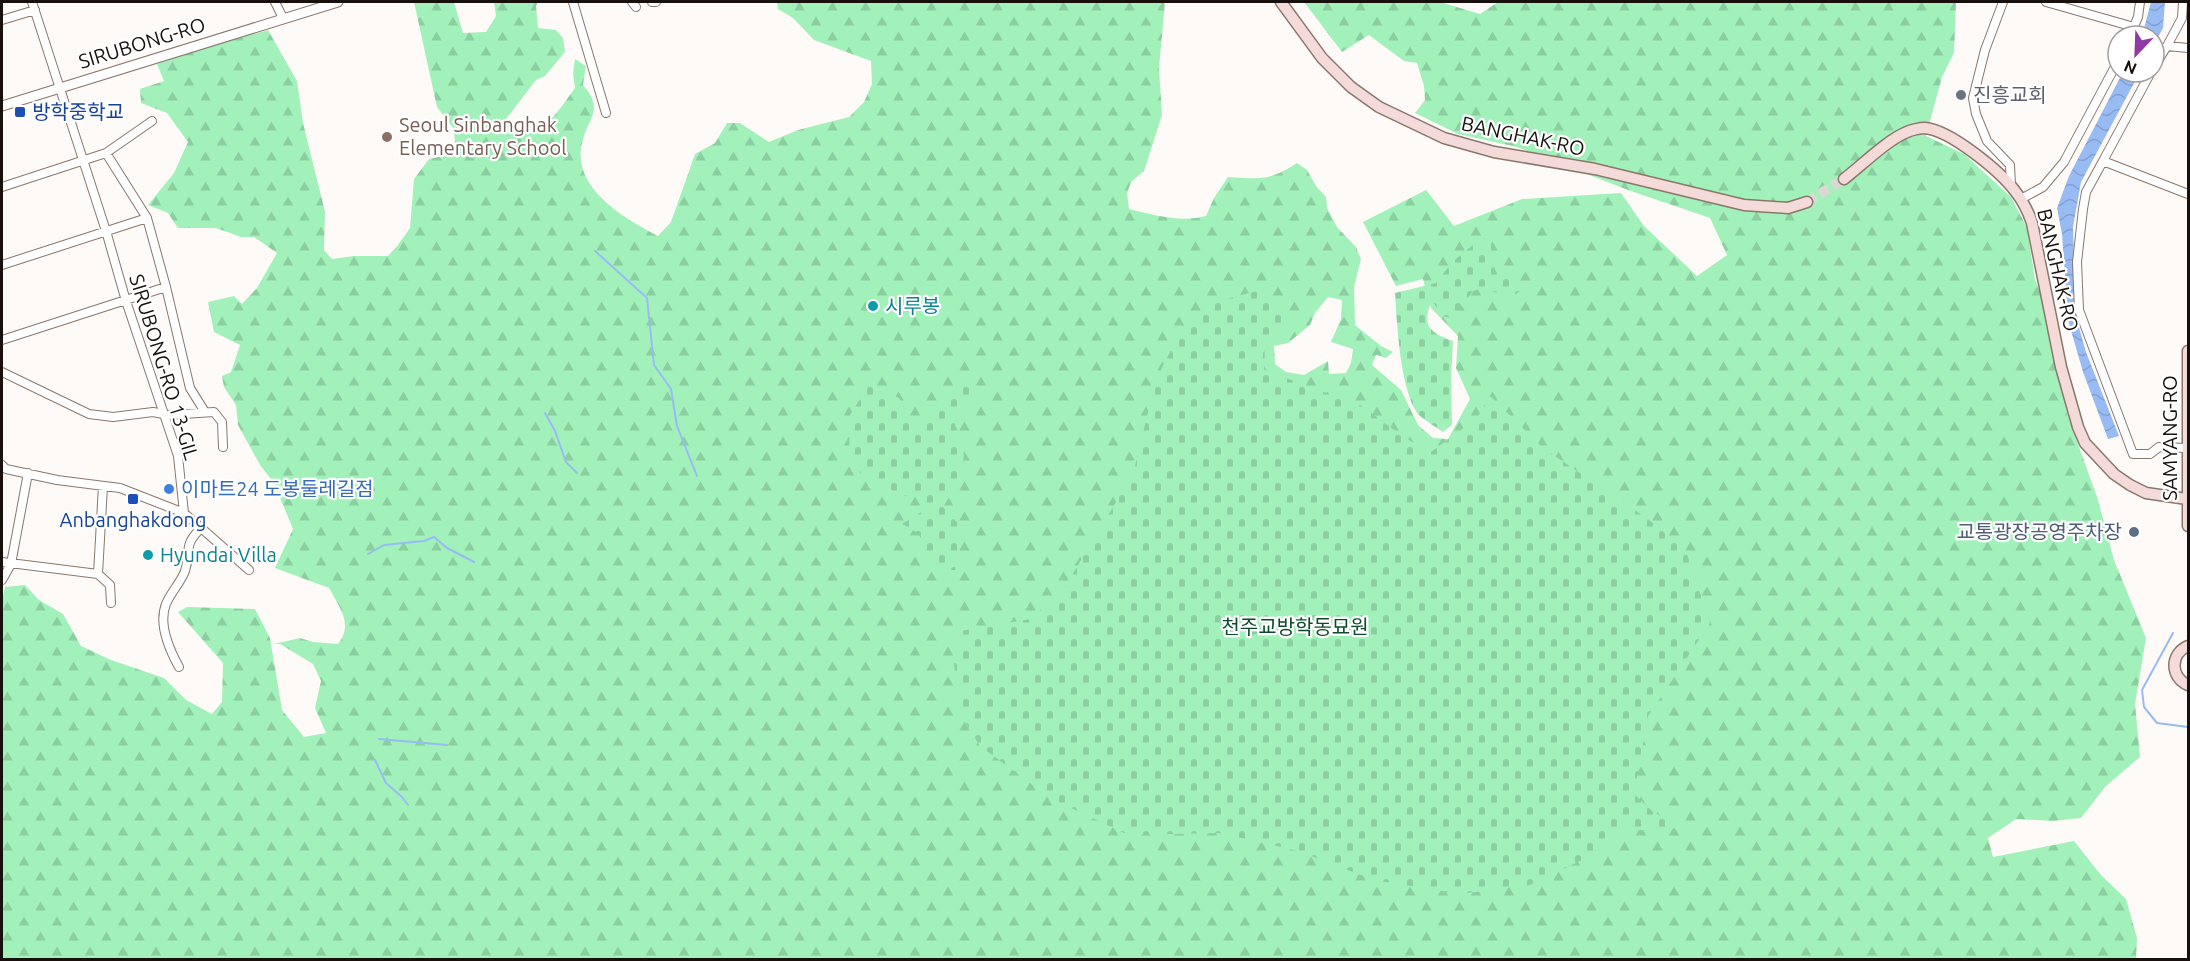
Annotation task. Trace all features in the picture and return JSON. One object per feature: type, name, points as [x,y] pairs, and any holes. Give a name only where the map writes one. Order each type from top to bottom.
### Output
[{"type":"main road","name":"BANGHAK-RO","points":[[1281,2],[1322,58],[1351,87],[1379,107],[1444,138],[1494,152],[1595,170],[1744,205],[1788,208],[1806,202]]},
{"type":"main road","name":"BANGHAK-RO","points":[[1844,179],[1894,140],[1907,132],[1925,128],[1950,137],[1977,155],[2011,186],[2021,199],[2032,224],[2061,367],[2078,427],[2085,442],[2114,474],[2130,485],[2146,493],[2188,499]]},
{"type":"main road","name":"SAMYANG-RO","points":[[2188,351],[2188,526]]},
{"type":"main road","points":[[2188,646],[2179,653],[2174,664],[2178,678],[2188,685]]},
{"type":"street","name":"SIRUBONG-RO","points":[[32,2],[106,231]]},
{"type":"street","points":[[276,2],[283,18]]},
{"type":"street","name":"SIRUBONG-RO","points":[[2,106],[338,2]]},
{"type":"street","points":[[573,2],[606,113]]},
{"type":"street","points":[[2004,2],[1985,50],[1973,98],[1976,114],[1987,141],[2010,165],[2011,186]]},
{"type":"street","points":[[2046,2],[2123,24]]},
{"type":"street","points":[[2135,24],[2140,2]]},
{"type":"street","points":[[2183,2],[2181,18],[2167,46],[2188,48]]},
{"type":"street","points":[[2,20],[35,10]]},
{"type":"street","points":[[2021,199],[2043,186],[2064,162],[2106,83]]},
{"type":"street","points":[[2145,84],[2086,192],[2077,262],[2079,310],[2133,454],[2150,454],[2159,447],[2187,448]]},
{"type":"street","points":[[2,187],[106,153],[152,121]]},
{"type":"street","points":[[106,153],[147,218],[190,388],[205,412]]},
{"type":"street","points":[[2103,161],[2188,194]]},
{"type":"street","points":[[2,265],[147,218]]},
{"type":"street","name":"SIRUBONG-RO 13-GIL","points":[[106,231],[162,414],[178,456],[184,513]]},
{"type":"street","points":[[2,340],[166,287]]},
{"type":"street","points":[[2,372],[89,414],[113,417],[153,412],[162,414],[214,412],[222,422],[223,447]]},
{"type":"street","points":[[2,465],[6,470],[57,480],[120,488],[184,513],[249,570]]},
{"type":"street","points":[[2,580],[11,564],[28,473]]},
{"type":"street","points":[[98,574],[103,486]]},
{"type":"street","points":[[179,667],[169,650],[164,629],[165,606],[185,571],[190,540],[201,528]]},
{"type":"street","points":[[2,562],[98,574],[110,585],[111,603]]},
{"type":"green space","points":[[414,2],[454,2],[463,33],[486,32],[496,16],[494,2],[538,2],[536,6],[538,28],[556,30],[563,38],[565,52],[545,76],[536,80],[506,119],[507,124],[529,133],[544,125],[555,115],[575,88],[573,74],[575,59],[586,66],[583,85],[590,94],[594,107],[582,143],[581,159],[585,174],[593,188],[604,200],[631,221],[658,236],[671,222],[695,154],[715,143],[727,123],[740,123],[769,142],[798,130],[849,117],[864,102],[872,84],[871,61],[814,40],[793,18],[778,9],[777,2],[1165,2],[1159,68],[1162,115],[1144,171],[1131,182],[1127,193],[1129,209],[1158,216],[1197,218],[1206,216],[1214,198],[1228,177],[1264,178],[1297,163],[1307,170],[1316,186],[1326,197],[1327,208],[1337,227],[1356,247],[1361,259],[1354,287],[1355,325],[1381,346],[1393,352],[1386,358],[1376,355],[1372,365],[1401,390],[1418,425],[1433,438],[1448,439],[1470,399],[1456,368],[1458,336],[1431,308],[1423,279],[1396,286],[1363,222],[1426,190],[1454,226],[1522,199],[1621,193],[1644,226],[1697,276],[1727,255],[1710,218],[1628,190],[1517,147],[1458,134],[1415,113],[1425,100],[1424,86],[1417,63],[1404,61],[1369,35],[1342,52],[1304,2],[1440,2],[1480,14],[1498,2],[1956,2],[1954,53],[1942,77],[1926,136],[1964,154],[2011,197],[2027,228],[2035,280],[2045,302],[2067,413],[2098,500],[2114,560],[2146,638],[2135,704],[2140,757],[2106,786],[2081,818],[2053,821],[2016,819],[1988,838],[1993,857],[2074,841],[2101,875],[2126,899],[2137,938],[2136,959],[2,959],[2,600],[5,587],[25,585],[39,600],[63,614],[81,646],[111,660],[164,678],[186,700],[212,714],[222,702],[223,663],[178,612],[187,607],[255,609],[270,638],[282,710],[304,737],[326,733],[315,708],[321,681],[313,664],[280,644],[274,644],[300,638],[313,642],[338,644],[345,629],[343,616],[329,588],[275,568],[293,529],[274,483],[260,465],[238,425],[236,405],[224,387],[222,376],[231,372],[240,345],[214,332],[208,302],[234,296],[242,304],[257,288],[277,253],[254,237],[241,237],[216,228],[178,228],[168,213],[148,205],[174,173],[188,142],[167,113],[141,103],[140,89],[164,81],[157,64],[268,30],[297,81],[303,123],[325,212],[324,250],[332,259],[354,256],[388,256],[410,228],[414,179],[429,159],[457,153],[453,128],[437,107]],"holes":[[[1328,297],[1342,300],[1341,319],[1331,342],[1353,349],[1351,363],[1346,373],[1329,374],[1328,361],[1304,375],[1286,372],[1275,364],[1274,346],[1288,343],[1310,325],[1315,313]]]},
{"type":"green space","points":[[1487,237],[1493,248],[1490,257],[1496,272],[1520,281],[1520,291],[1511,298],[1483,288],[1473,291],[1452,318],[1442,316],[1432,300],[1427,316],[1429,327],[1453,341],[1452,425],[1443,432],[1420,416],[1408,392],[1401,358],[1395,293],[1436,283],[1458,257]]},
{"type":"green space","name":"천주교방학동묘원","points":[[1257,291],[1286,311],[1286,330],[1265,347],[1264,370],[1362,406],[1405,438],[1431,452],[1477,418],[1490,396],[1543,448],[1648,519],[1686,551],[1710,623],[1648,716],[1634,794],[1652,811],[1680,828],[1623,831],[1582,860],[1530,885],[1460,894],[1374,880],[1298,851],[1219,833],[1128,835],[1052,799],[980,746],[960,714],[954,664],[961,631],[1031,619],[1066,585],[1133,474],[1156,379],[1181,331],[1210,303]]},
{"type":"green space","points":[[960,382],[976,389],[976,395],[953,419],[964,455],[955,486],[943,507],[962,528],[955,570],[945,570],[930,554],[918,533],[902,524],[923,511],[920,493],[903,496],[861,474],[849,457],[850,415],[868,386],[899,398],[909,416],[925,422],[946,406],[949,391]]},
{"type":"water","points":[[2151,2],[2165,2],[2163,24],[2145,24]]},
{"type":"water","points":[[2117,84],[2134,84],[2081,182],[2073,227],[2076,317],[2086,352],[2119,436],[2108,439],[2083,372],[2068,320],[2062,234],[2057,208],[2069,176]]},
{"type":"waterway","points":[[595,251],[647,298],[654,365],[671,389],[677,426],[697,476]]},
{"type":"waterway","points":[[545,413],[555,431],[566,462],[577,473]]},
{"type":"waterway","points":[[368,554],[384,545],[424,541],[434,537],[447,548],[474,562]]},
{"type":"waterway","points":[[2173,633],[2142,690],[2144,707],[2157,723],[2188,727]]},
{"type":"waterway","points":[[379,739],[447,745]]},
{"type":"waterway","points":[[375,760],[386,783],[408,805]]},
{"type":"tunnel","points":[[1807,202],[1844,179]]},
{"type":"place","name":"진흥교회","points":[[1961,95]]},
{"type":"place","name":"방학중학교","points":[[20,112]]},
{"type":"place","name":"Seoul Sinbanghak Elementary School","points":[[387,137]]},
{"type":"place","name":"시루봉","points":[[873,306]]},
{"type":"place","name":"이마트24 도봉둘레길점","points":[[169,489]]},
{"type":"place","name":"Anbanghakdong","points":[[133,499]]},
{"type":"place","name":"교통광장공영주차장","points":[[2134,532]]},
{"type":"place","name":"Hyundai Villa","points":[[148,555]]}]
